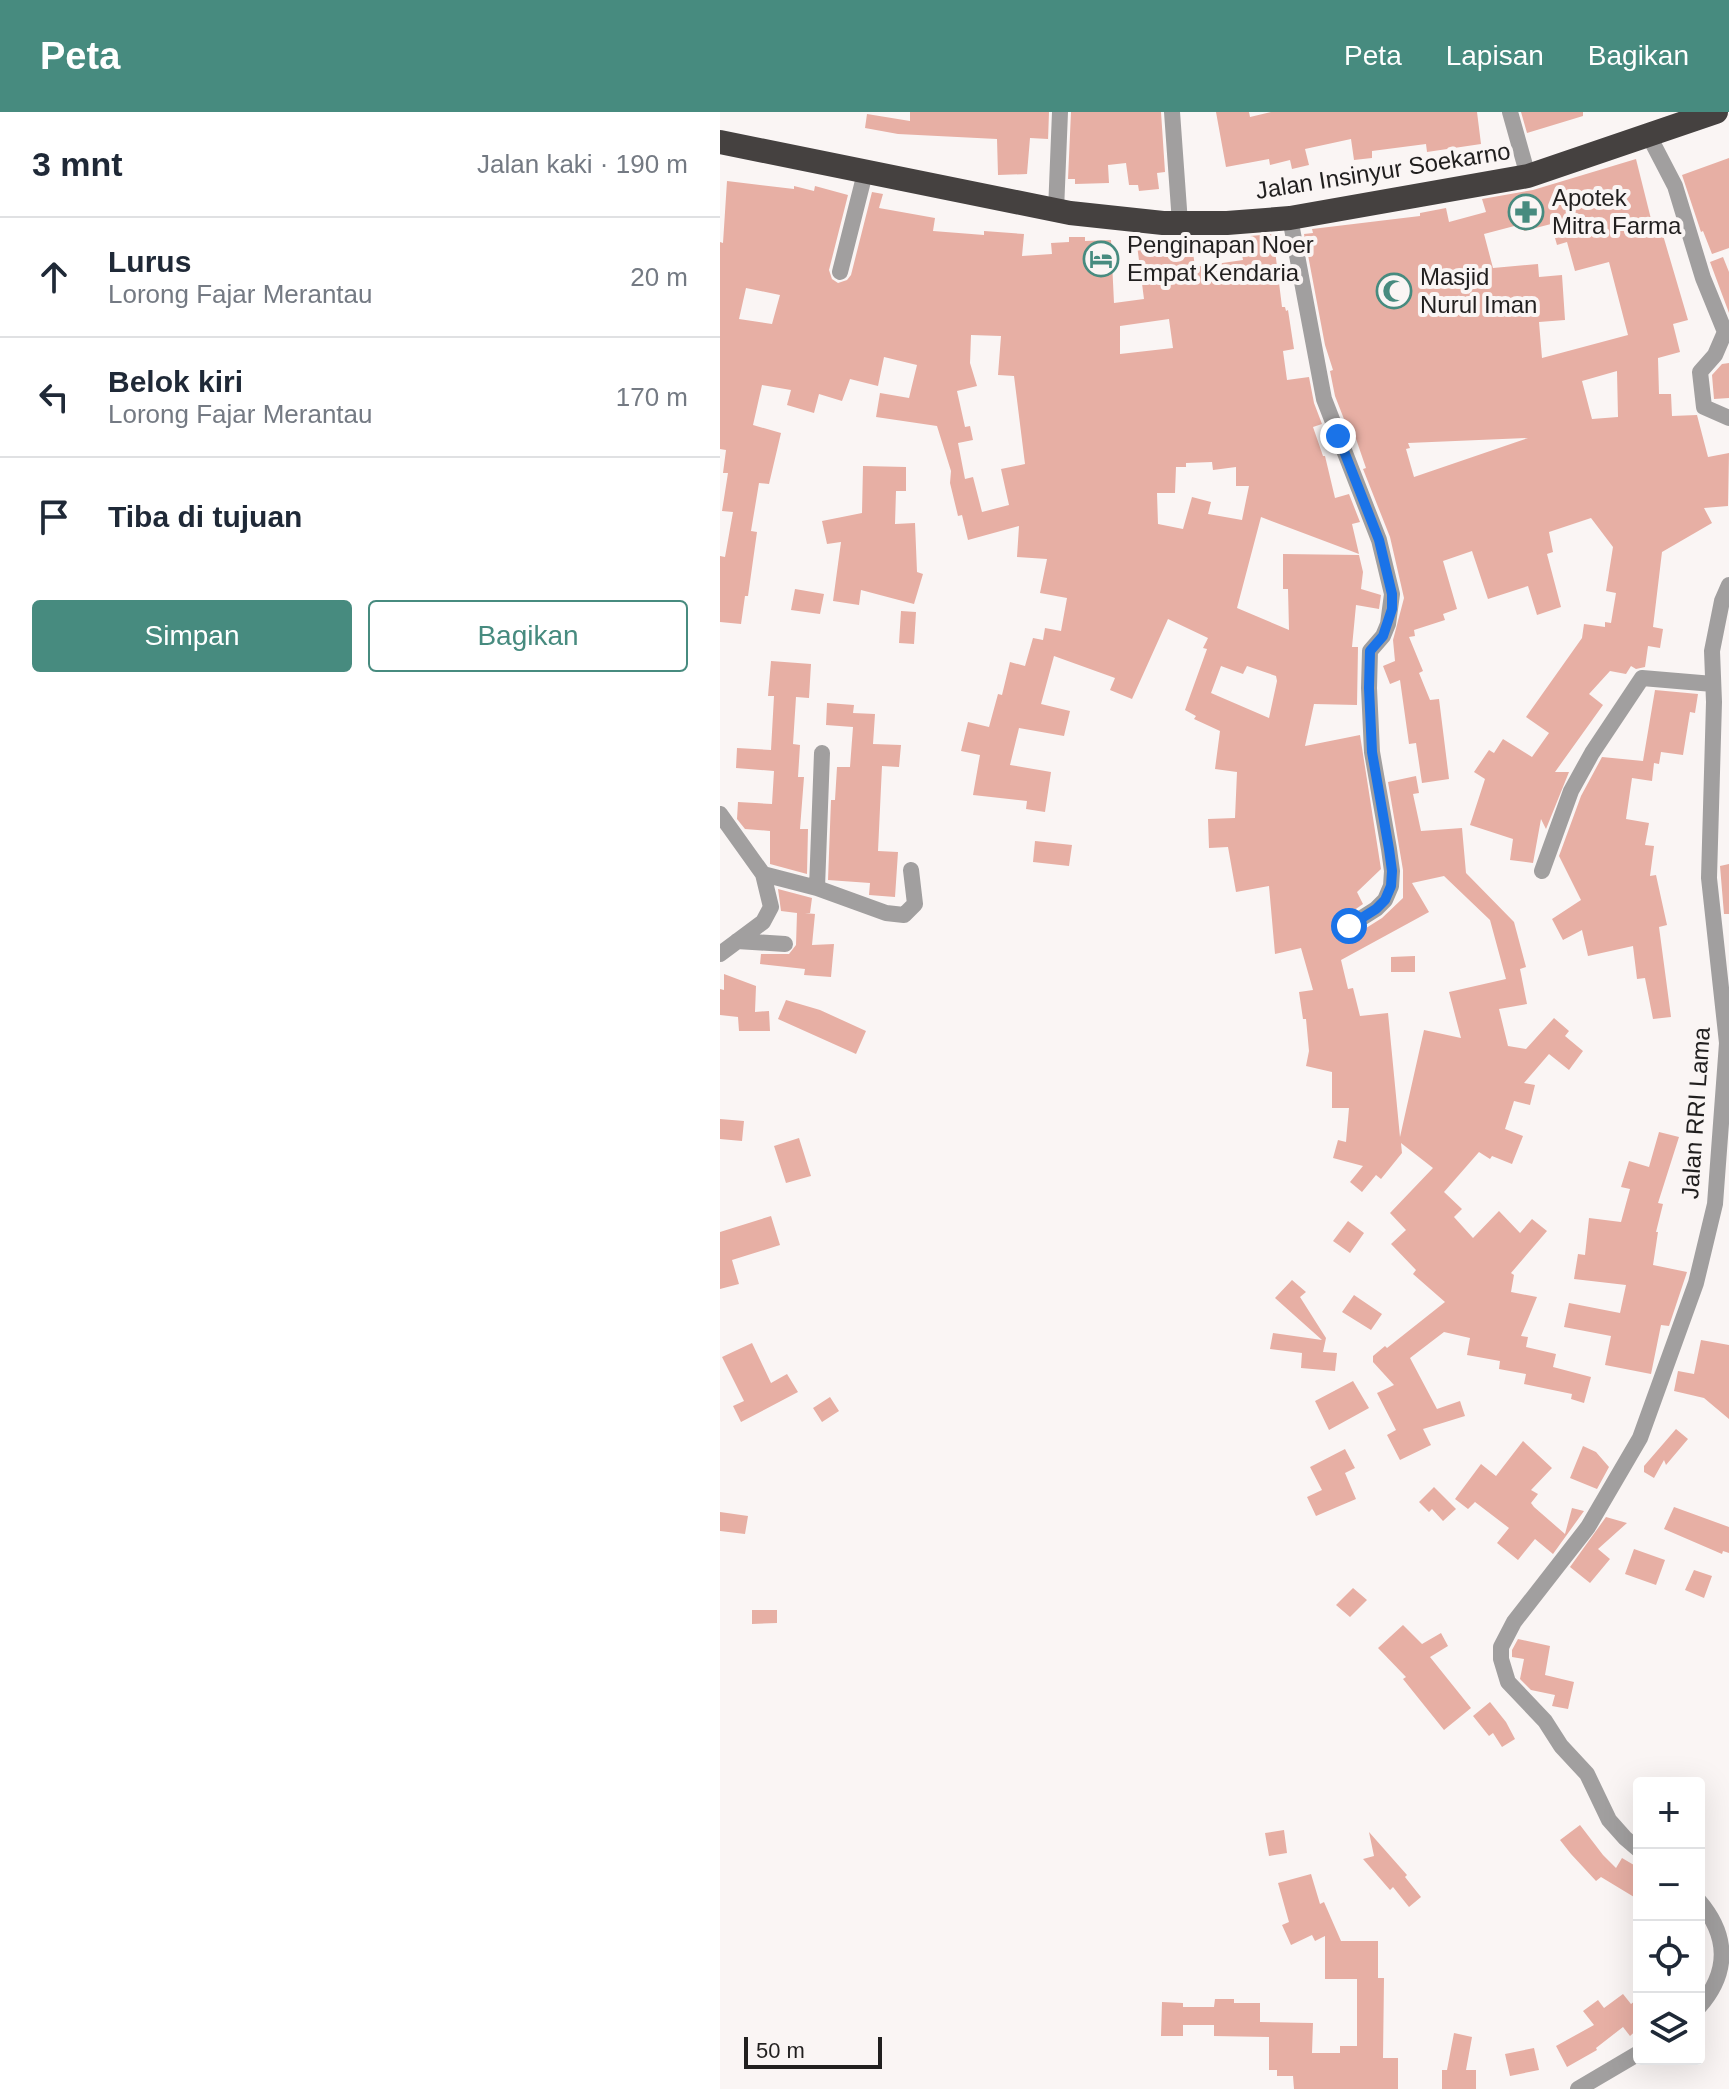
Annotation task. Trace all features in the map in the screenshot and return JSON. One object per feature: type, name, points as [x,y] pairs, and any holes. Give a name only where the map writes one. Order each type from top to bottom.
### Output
[{"type":"highway","name":"Jalan Insinyur Soekarno","points":[[720,142],[1056,211],[1180,223],[1290,218],[1528,176],[1716,112]]},
{"type":"street","points":[[1056,211],[1060,112]]},
{"type":"street","points":[[1172,112],[1180,223]]},
{"type":"street","points":[[1510,112],[1528,176]]},
{"type":"street","points":[[1649,136],[1675,186],[1703,278],[1725,332],[1715,355],[1700,372],[1704,407],[1729,418]]},
{"type":"street","points":[[840,272],[865,173]]},
{"type":"street","points":[[1290,218],[1324,399],[1379,540],[1392,594],[1392,609],[1383,636],[1370,651],[1369,688],[1372,752],[1391,860],[1391,886],[1385,900],[1376,909],[1349,926]]},
{"type":"street","name":"Jalan RRI Lama","points":[[1638,1849],[1609,1820],[1587,1774],[1561,1746],[1545,1721],[1520,1697],[1503,1672],[1501,1659],[1504,1637],[1548,1575],[1588,1527],[1640,1438],[1696,1283],[1718,1183],[1727,1043],[1709,868],[1712,651],[1722,601],[1729,585]]},
{"type":"street","points":[[1542,871],[1571,791],[1592,753],[1642,678],[1713,684]]},
{"type":"street","points":[[817,888],[822,753]]},
{"type":"street","points":[[720,814],[763,874],[771,907],[767,916],[720,954]]},
{"type":"street","points":[[763,874],[817,888],[886,913],[904,915],[915,904],[911,870]]},
{"type":"street","points":[[737,941],[785,944]]},
{"type":"street","points":[[1705,1911],[1716,1928],[1722,1951],[1722,1972],[1714,1991],[1705,2001]]},
{"type":"street","points":[[1578,2089],[1633,2057]]},
{"type":"building","points":[[910,112],[1049,112],[1048,141],[1030,138],[1027,174],[998,175],[997,139],[898,134],[865,128],[867,114],[910,121]]},
{"type":"building","points":[[1071,112],[1161,112],[1165,172],[1157,173],[1159,189],[1139,191],[1138,185],[1129,185],[1126,163],[1108,165],[1109,183],[1075,184],[1075,179],[1068,179]]},
{"type":"building","points":[[1216,112],[1249,112],[1250,117],[1271,112],[1477,112],[1481,144],[1427,152],[1426,144],[1372,151],[1372,158],[1354,160],[1351,139],[1305,149],[1309,165],[1292,169],[1290,160],[1270,165],[1269,159],[1226,167]]},
{"type":"building","points":[[1521,112],[1583,112],[1583,116],[1527,133]]},
{"type":"building","points":[[1729,158],[1729,248],[1712,254],[1701,232],[1682,175]]},
{"type":"building","points":[[1636,159],[1653,227],[1660,225],[1688,320],[1673,324],[1680,352],[1658,358],[1659,394],[1671,394],[1672,416],[1697,415],[1708,457],[1729,453],[1728,506],[1704,508],[1712,523],[1662,552],[1653,627],[1663,629],[1660,648],[1648,646],[1645,667],[1636,669],[1631,666],[1626,674],[1610,671],[1589,694],[1603,705],[1555,772],[1569,772],[1546,829],[1541,819],[1533,863],[1510,860],[1513,839],[1470,825],[1485,779],[1474,772],[1489,750],[1494,753],[1503,739],[1532,757],[1549,733],[1526,717],[1582,638],[1584,624],[1605,627],[1605,622],[1611,623],[1616,593],[1606,591],[1613,547],[1591,518],[1549,532],[1553,552],[1547,554],[1561,607],[1537,615],[1528,586],[1488,599],[1472,551],[1443,561],[1457,609],[1443,614],[1445,620],[1414,630],[1415,636],[1409,637],[1423,671],[1419,673],[1430,700],[1439,699],[1449,779],[1422,783],[1416,743],[1409,744],[1400,680],[1390,684],[1383,666],[1395,661],[1393,640],[1404,598],[1390,537],[1363,469],[1366,468],[1355,436],[1351,437],[1335,396],[1330,371],[1333,370],[1325,345],[1304,234],[1313,233],[1312,229],[1420,216],[1420,213],[1446,208],[1449,222],[1486,212],[1482,199],[1533,190]],"holes":[[[1522,224],[1524,231],[1551,224],[1557,245],[1567,242],[1575,271],[1609,262],[1628,335],[1542,358],[1539,322],[1565,320],[1562,275],[1539,277],[1538,264],[1493,268],[1484,234]],[[1617,371],[1618,417],[1592,419],[1582,381]],[[1528,438],[1414,477],[1406,449],[1410,448],[1408,443]]]},
{"type":"building","points":[[727,181],[794,189],[794,186],[814,191],[815,186],[848,195],[829,270],[832,279],[838,283],[847,280],[851,275],[872,192],[883,194],[879,208],[935,218],[933,231],[1024,234],[1022,256],[1052,254],[1051,243],[1069,242],[1069,237],[1085,237],[1085,241],[1111,240],[1114,303],[1144,299],[1137,245],[1158,243],[1158,238],[1191,238],[1195,267],[1243,260],[1242,254],[1252,252],[1250,236],[1273,234],[1282,307],[1288,310],[1294,349],[1283,351],[1287,380],[1309,377],[1322,424],[1313,427],[1325,456],[1335,498],[1349,494],[1360,522],[1352,524],[1359,554],[1261,517],[1237,608],[1289,630],[1288,589],[1283,589],[1283,554],[1359,555],[1363,572],[1361,589],[1381,595],[1379,609],[1356,605],[1352,647],[1358,647],[1357,705],[1314,704],[1305,746],[1360,735],[1381,869],[1357,892],[1363,904],[1340,920],[1339,931],[1345,936],[1355,935],[1382,918],[1403,898],[1403,870],[1388,782],[1416,776],[1419,793],[1413,794],[1421,831],[1462,828],[1466,873],[1514,922],[1526,967],[1520,969],[1527,1004],[1499,1009],[1508,1046],[1526,1049],[1554,1018],[1569,1031],[1565,1036],[1583,1051],[1569,1070],[1549,1054],[1524,1083],[1535,1085],[1530,1105],[1514,1101],[1505,1129],[1523,1136],[1512,1164],[1492,1156],[1490,1159],[1479,1152],[1444,1192],[1462,1209],[1454,1217],[1473,1238],[1499,1211],[1520,1233],[1532,1219],[1547,1231],[1511,1273],[1514,1275],[1511,1292],[1537,1297],[1521,1336],[1528,1337],[1526,1347],[1556,1354],[1553,1367],[1591,1377],[1584,1403],[1571,1399],[1572,1394],[1524,1384],[1526,1374],[1499,1369],[1500,1361],[1467,1355],[1470,1338],[1444,1332],[1410,1358],[1437,1409],[1460,1401],[1465,1416],[1423,1429],[1431,1445],[1400,1460],[1387,1435],[1396,1430],[1377,1393],[1394,1385],[1373,1362],[1373,1356],[1445,1302],[1413,1274],[1416,1270],[1391,1244],[1406,1230],[1390,1213],[1433,1168],[1401,1143],[1402,1153],[1381,1179],[1376,1175],[1362,1192],[1350,1182],[1363,1166],[1333,1158],[1338,1140],[1346,1142],[1349,1108],[1332,1108],[1332,1072],[1306,1066],[1309,1051],[1306,1019],[1303,1019],[1299,992],[1313,990],[1301,948],[1275,954],[1269,886],[1236,892],[1228,847],[1209,848],[1208,819],[1235,818],[1237,772],[1215,769],[1220,731],[1194,719],[1196,716],[1185,710],[1208,638],[1168,619],[1132,699],[1110,690],[1115,678],[1054,656],[1041,704],[1070,711],[1064,736],[1019,728],[1010,765],[1051,772],[1045,812],[1026,809],[1027,801],[973,795],[980,755],[961,751],[968,722],[989,727],[998,694],[1002,695],[1010,662],[1025,666],[1033,638],[1043,640],[1045,628],[1061,631],[1067,598],[1040,593],[1047,559],[1017,557],[1019,526],[968,540],[962,515],[958,516],[950,483],[951,471],[937,426],[876,417],[880,393],[909,398],[917,365],[884,357],[878,386],[850,379],[842,401],[819,394],[814,413],[787,405],[791,390],[762,385],[753,425],[781,433],[769,484],[759,483],[751,531],[757,532],[741,624],[720,622],[720,556],[725,557],[733,512],[722,511],[728,473],[723,473],[726,450],[720,449],[720,242],[723,243]],"holes":[[[746,288],[780,295],[772,324],[739,319]],[[1169,319],[1173,348],[1120,354],[1120,326]],[[971,335],[1001,336],[998,375],[1014,376],[1025,464],[1001,469],[1009,505],[982,512],[973,477],[965,479],[958,443],[973,440],[970,426],[965,427],[957,391],[977,386],[970,363]],[[1212,462],[1213,470],[1236,467],[1236,486],[1249,486],[1242,520],[1208,514],[1211,502],[1192,497],[1183,529],[1158,524],[1157,493],[1175,493],[1176,467],[1186,467],[1186,463]],[[1221,666],[1243,674],[1247,666],[1276,676],[1269,718],[1211,693]],[[1444,876],[1490,920],[1506,979],[1449,992],[1461,1038],[1424,1030],[1400,1137],[1388,1013],[1360,1016],[1353,988],[1348,989],[1341,960],[1429,912],[1412,883]]]},
{"type":"building","points":[[1723,257],[1729,272],[1729,313],[1710,262]]},
{"type":"building","points":[[1729,363],[1729,398],[1714,399],[1712,375],[1722,364]]},
{"type":"building","points":[[863,466],[906,467],[906,491],[896,491],[895,524],[915,523],[917,572],[923,574],[914,604],[861,590],[859,605],[833,601],[841,542],[827,544],[822,521],[862,513]]},
{"type":"building","points":[[795,589],[824,594],[820,614],[791,610]]},
{"type":"building","points":[[901,611],[916,612],[914,644],[899,643]]},
{"type":"building","points":[[771,661],[811,664],[809,698],[796,697],[793,744],[800,745],[798,777],[804,777],[800,829],[808,829],[807,874],[770,864],[770,831],[745,829],[737,819],[738,802],[772,804],[774,771],[736,768],[737,748],[771,750],[774,696],[768,696]]},
{"type":"building","points":[[1655,690],[1698,694],[1695,713],[1690,712],[1683,755],[1661,752],[1659,764],[1654,763],[1652,781],[1632,778],[1626,819],[1649,823],[1645,845],[1654,846],[1650,876],[1656,875],[1667,925],[1659,927],[1671,1017],[1653,1019],[1645,978],[1637,979],[1633,946],[1588,956],[1582,930],[1563,940],[1552,919],[1581,900],[1559,856],[1581,796],[1602,757],[1643,761]]},
{"type":"building","points":[[827,703],[854,705],[853,713],[875,714],[873,744],[901,745],[899,767],[882,766],[878,851],[898,852],[895,897],[869,895],[870,883],[828,880],[831,800],[835,800],[837,767],[850,767],[853,727],[826,725]]},
{"type":"building","points":[[1035,841],[1072,845],[1069,866],[1033,862]]},
{"type":"building","points":[[1729,864],[1729,914],[1724,914],[1720,866]]},
{"type":"building","points":[[778,889],[812,898],[810,913],[805,913],[815,914],[812,945],[834,944],[831,977],[804,975],[805,969],[760,964],[761,954],[789,954],[796,945],[797,913],[781,911]]},
{"type":"building","points":[[1415,956],[1415,972],[1391,972],[1391,957]]},
{"type":"building","points":[[724,974],[756,986],[755,1012],[769,1011],[770,1031],[739,1031],[738,1017],[720,1015],[720,989],[724,990]]},
{"type":"building","points":[[786,1000],[820,1010],[866,1031],[856,1054],[778,1019]]},
{"type":"building","points":[[720,1119],[744,1121],[742,1141],[720,1139]]},
{"type":"building","points":[[1659,1132],[1679,1137],[1658,1203],[1663,1204],[1653,1265],[1687,1272],[1669,1326],[1661,1325],[1651,1374],[1605,1365],[1611,1336],[1564,1327],[1569,1303],[1620,1313],[1626,1285],[1574,1279],[1578,1254],[1585,1255],[1589,1218],[1621,1222],[1630,1189],[1621,1187],[1629,1161],[1649,1167]]},
{"type":"building","points":[[799,1138],[811,1176],[786,1183],[774,1146]]},
{"type":"building","points":[[771,1216],[780,1245],[732,1260],[739,1284],[720,1289],[720,1232]]},
{"type":"building","points":[[1348,1221],[1364,1233],[1350,1253],[1333,1241]]},
{"type":"building","points":[[1292,1280],[1306,1292],[1300,1297],[1326,1338],[1323,1352],[1337,1353],[1335,1371],[1301,1368],[1302,1353],[1270,1349],[1273,1333],[1322,1340],[1275,1298]]},
{"type":"building","points":[[1354,1295],[1382,1314],[1371,1330],[1342,1312]]},
{"type":"building","points":[[1701,1340],[1729,1345],[1729,1419],[1704,1398],[1674,1391],[1678,1371],[1694,1374]]},
{"type":"building","points":[[752,1343],[771,1383],[787,1374],[798,1392],[741,1422],[733,1406],[744,1401],[722,1357]]},
{"type":"building","points":[[1353,1381],[1369,1408],[1329,1430],[1315,1401]]},
{"type":"building","points":[[830,1397],[839,1411],[822,1422],[813,1408]]},
{"type":"building","points":[[1676,1429],[1688,1439],[1666,1465],[1664,1460],[1654,1478],[1644,1472],[1644,1466]]},
{"type":"building","points":[[1523,1441],[1552,1468],[1531,1490],[1538,1494],[1531,1503],[1534,1507],[1565,1534],[1572,1508],[1584,1511],[1553,1554],[1535,1539],[1518,1560],[1497,1543],[1509,1528],[1475,1502],[1468,1509],[1455,1499],[1481,1464],[1496,1476]]},
{"type":"building","points":[[1583,1446],[1596,1452],[1609,1467],[1597,1489],[1570,1478]]},
{"type":"building","points":[[1345,1449],[1355,1468],[1345,1473],[1356,1499],[1316,1516],[1307,1497],[1322,1490],[1310,1467]]},
{"type":"building","points":[[1434,1487],[1456,1509],[1443,1521],[1432,1509],[1429,1512],[1419,1502]]},
{"type":"building","points":[[1674,1507],[1729,1527],[1729,1553],[1723,1551],[1722,1554],[1664,1529]]},
{"type":"building","points":[[720,1512],[748,1516],[745,1534],[720,1531]]},
{"type":"building","points":[[1606,1517],[1627,1523],[1598,1549],[1610,1559],[1590,1583],[1570,1567]]},
{"type":"building","points":[[1634,1549],[1665,1560],[1656,1585],[1625,1574]]},
{"type":"building","points":[[1694,1570],[1712,1576],[1704,1598],[1685,1590]]},
{"type":"building","points":[[1353,1588],[1367,1600],[1350,1617],[1336,1605]]},
{"type":"building","points":[[752,1610],[777,1610],[777,1623],[752,1624]]},
{"type":"building","points":[[1403,1625],[1422,1644],[1441,1633],[1448,1646],[1430,1657],[1471,1708],[1444,1730],[1403,1679],[1406,1677],[1378,1648]]},
{"type":"building","points":[[1518,1639],[1550,1646],[1545,1675],[1574,1682],[1568,1709],[1552,1706],[1555,1695],[1531,1690],[1520,1679],[1524,1659],[1512,1657]]},
{"type":"building","points":[[1490,1702],[1515,1739],[1502,1747],[1493,1733],[1489,1736],[1473,1716]]},
{"type":"building","points":[[1580,1825],[1616,1868],[1622,1858],[1633,1864],[1633,1896],[1601,1877],[1596,1881],[1560,1840]]},
{"type":"building","points":[[1284,1830],[1287,1853],[1269,1856],[1265,1833]]},
{"type":"building","points":[[1369,1832],[1407,1875],[1405,1877],[1421,1897],[1409,1907],[1363,1859],[1374,1856]]},
{"type":"building","points":[[1311,1874],[1320,1904],[1324,1902],[1341,1941],[1378,1941],[1378,1978],[1384,1978],[1383,2058],[1398,2058],[1398,2089],[1294,2089],[1293,2076],[1277,2076],[1277,2070],[1269,2070],[1269,2037],[1214,2036],[1214,2025],[1183,2025],[1183,2036],[1161,2036],[1162,2002],[1183,2003],[1183,2007],[1214,2007],[1215,1999],[1234,1999],[1234,2003],[1260,2003],[1260,2022],[1313,2023],[1312,2053],[1340,2053],[1340,2046],[1357,2046],[1357,1979],[1325,1979],[1325,1936],[1315,1941],[1312,1935],[1291,1945],[1282,1925],[1289,1922],[1278,1883]]},
{"type":"building","points":[[1623,1994],[1631,2004],[1633,2002],[1633,2033],[1630,2036],[1623,2027],[1597,2050],[1567,2067],[1556,2046],[1594,2025],[1583,2011],[1598,2000],[1604,2008]]},
{"type":"building","points":[[1454,2033],[1472,2037],[1466,2070],[1476,2070],[1476,2089],[1442,2089],[1442,2070],[1447,2070]]},
{"type":"building","points":[[1534,2048],[1539,2070],[1510,2076],[1505,2054]]},
{"type":"place","name":"Apotek Mitra Farma","points":[[1526,212]]},
{"type":"place","name":"Penginapan Noer Empat Kendaria","points":[[1101,259]]},
{"type":"place","name":"Masjid Nurul Iman","points":[[1394,291]]},
{"type":"route","points":[[1338,436],[1379,540],[1392,594],[1388,624],[1383,636],[1370,651],[1369,659],[1372,752],[1389,849],[1391,886],[1385,900],[1376,909],[1349,926]]}]
